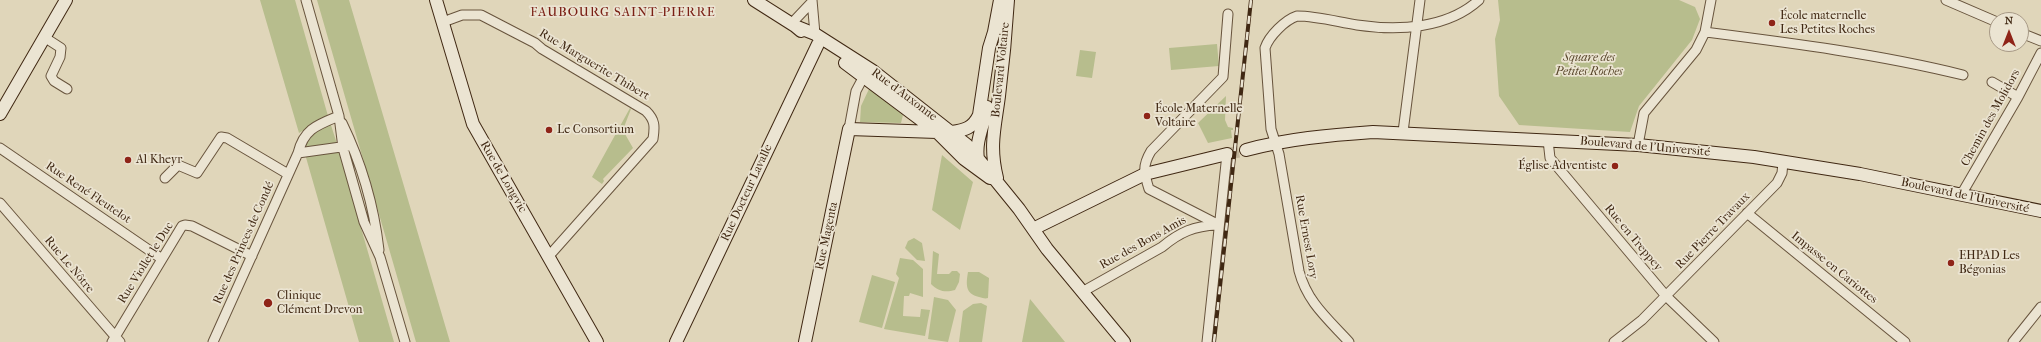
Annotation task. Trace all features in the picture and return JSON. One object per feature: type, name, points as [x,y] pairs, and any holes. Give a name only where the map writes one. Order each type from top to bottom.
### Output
[{"type":"main road","points":[[0,114],[66,0]]},
{"type":"main road","name":"Rue de Longvic","points":[[436,0],[473,124],[597,342]]},
{"type":"main road","name":"Rue d'Auxonne","points":[[754,0],[794,24],[864,76],[952,132],[975,150],[998,183],[1082,292],[1124,342]]},
{"type":"main road","name":"Boulevard Voltaire","points":[[952,132],[970,128],[976,122],[979,115],[989,48],[994,32],[1000,0]]},
{"type":"main road","name":"Boulevard Voltaire","points":[[998,183],[992,153],[992,139],[999,92],[1008,0]]},
{"type":"main road","name":"Boulevard Voltaire","points":[[980,172],[975,150],[984,123],[990,90],[995,50],[994,32]]},
{"type":"main road","name":"Rue d'Auxonne","points":[[816,39],[840,50],[873,71],[914,108],[950,145],[980,172],[998,183]]},
{"type":"main road","name":"Rue Docteur Lavalle","points":[[676,342],[816,39]]},
{"type":"main road","points":[[895,130],[909,121],[914,108]]},
{"type":"main road","points":[[849,129],[937,132]]},
{"type":"main road","name":"Rue Magenta","points":[[805,342],[849,129]]},
{"type":"main road","name":"Boulevard de l'Université","points":[[1246,150],[1342,134],[1403,132],[1638,145],[1783,162],[1860,174],[2041,211]]},
{"type":"main road","points":[[950,145],[975,150],[992,139]]},
{"type":"main road","points":[[1033,228],[1145,174],[1227,154]]},
{"type":"street","points":[[306,0],[339,116],[343,148],[366,228],[380,257]]},
{"type":"street","points":[[1403,132],[1420,0]]},
{"type":"street","points":[[1417,27],[1451,17],[1479,0]]},
{"type":"street","points":[[1638,145],[1644,114],[1696,50],[1705,32],[1711,0]]},
{"type":"street","points":[[1946,0],[1989,19]]},
{"type":"street","points":[[794,24],[811,1]]},
{"type":"street","points":[[811,1],[816,39]]},
{"type":"street","points":[[1219,225],[1149,189],[1145,174],[1145,162],[1151,151],[1223,76],[1228,14]]},
{"type":"street","name":"Rue Marguerite Thibert","points":[[443,22],[462,15],[481,15],[535,43],[542,49],[646,111],[653,119],[655,127],[653,139],[548,256]]},
{"type":"street","name":"Rue Ernest Lory","points":[[1349,342],[1310,299],[1303,287],[1279,154],[1271,129],[1265,48],[1270,38],[1293,17],[1301,16],[1368,27],[1417,27]]},
{"type":"street","points":[[1705,32],[1830,49],[1926,66],[1963,75]]},
{"type":"street","points":[[44,37],[61,48],[60,57],[51,76],[54,81],[67,89]]},
{"type":"street","points":[[2029,37],[2041,42]]},
{"type":"street","name":"Chemin des Molidors","points":[[1961,195],[2018,97],[2041,53]]},
{"type":"street","points":[[849,129],[856,91],[864,76]]},
{"type":"street","points":[[1992,82],[2018,97]]},
{"type":"street","points":[[339,116],[353,145],[376,226],[380,257],[404,342]]},
{"type":"street","name":"Rue des Princes de Condé","points":[[213,342],[298,154],[301,140],[312,129],[339,116]]},
{"type":"street","points":[[166,178],[178,165],[197,173],[221,137],[227,138],[288,174]]},
{"type":"street","name":"Rue en Treppey","points":[[1548,140],[1550,158],[1666,296],[1714,342]]},
{"type":"street","points":[[298,154],[343,148],[353,145]]},
{"type":"street","name":"Rue René Fleutelot","points":[[0,148],[162,259]]},
{"type":"street","points":[[1206,342],[1227,154]]},
{"type":"street","name":"Rue Pierre Travaux","points":[[1614,342],[1642,320],[1777,183],[1782,173],[1783,162]]},
{"type":"street","name":"Rue Le Nôtre","points":[[0,203],[116,340]]},
{"type":"street","name":"Impasse en Cariottes","points":[[1747,213],[1905,342]]},
{"type":"street","name":"Rue Viollet le Duc","points":[[116,340],[180,229],[185,225],[192,226],[252,256]]},
{"type":"street","name":"Rue des Bons Amis","points":[[1082,292],[1162,247],[1173,238],[1199,226],[1219,225]]},
{"type":"street","points":[[2013,342],[2041,307]]},
{"type":"green space","points":[[260,0],[295,0],[328,116],[299,133]]},
{"type":"green space","points":[[317,0],[349,0],[450,342],[416,342]]},
{"type":"green space","name":"Square des Petites Roches","points":[[1498,0],[1679,0],[1695,7],[1700,19],[1692,40],[1639,106],[1630,132],[1519,125],[1499,96],[1495,39],[1500,20]]},
{"type":"green space","points":[[1217,44],[1219,66],[1171,70],[1169,48]]},
{"type":"green space","points":[[1080,50],[1096,52],[1092,78],[1076,76]]},
{"type":"green space","points":[[869,89],[903,115],[901,123],[860,122],[861,106]]},
{"type":"green space","points":[[1226,96],[1225,120],[1228,127],[1233,128],[1233,130],[1231,130],[1232,138],[1208,143],[1198,123]]},
{"type":"green space","points":[[630,108],[631,109],[624,127],[631,127],[631,130],[626,131],[625,134],[633,148],[603,179],[604,181],[602,184],[592,177]]},
{"type":"green space","points":[[330,122],[337,144],[306,146],[305,143],[312,133]]},
{"type":"green space","points":[[339,152],[394,342],[359,342],[305,154]]},
{"type":"green space","points":[[942,155],[973,182],[960,230],[932,210]]},
{"type":"green space","points":[[914,238],[922,243],[925,261],[917,260],[905,248],[908,241]]},
{"type":"green space","points":[[933,251],[939,254],[937,274],[949,274],[952,271],[957,271],[960,274],[959,282],[955,290],[942,291],[931,284]]},
{"type":"green space","points":[[900,258],[913,260],[923,269],[923,297],[910,293],[909,296],[904,296],[903,316],[920,317],[921,309],[930,310],[925,336],[884,329],[899,278],[896,274]]},
{"type":"green space","points":[[968,272],[979,272],[989,278],[988,298],[974,296],[971,294],[967,284]]},
{"type":"green space","points":[[872,275],[895,282],[882,328],[859,322]]},
{"type":"green space","points":[[934,297],[948,300],[956,310],[948,342],[928,339]]},
{"type":"green space","points":[[1030,299],[1065,342],[1022,342]]},
{"type":"green space","points":[[981,303],[987,306],[982,342],[959,342],[963,311],[973,304]]},
{"type":"tunnel","points":[[1227,154],[1246,150]]},
{"type":"railway","points":[[1214,342],[1251,0]]},
{"type":"place","name":"École maternelle Les Petites Roches","points":[[1772,23]]},
{"type":"place","name":"École Maternelle Voltaire","points":[[1147,116]]},
{"type":"place","name":"Le Consortium","points":[[549,130]]},
{"type":"place","name":"Al Kheyr","points":[[128,160]]},
{"type":"place","name":"Église Adventiste","points":[[1615,166]]},
{"type":"place","name":"EHPAD Les Bégonias","points":[[1951,263]]},
{"type":"place","name":"Clinique Clément Drevon","points":[[268,303]]},
{"type":"district","name":"FAUBOURG SAINT-PIERRE","points":[[623,13]]}]
